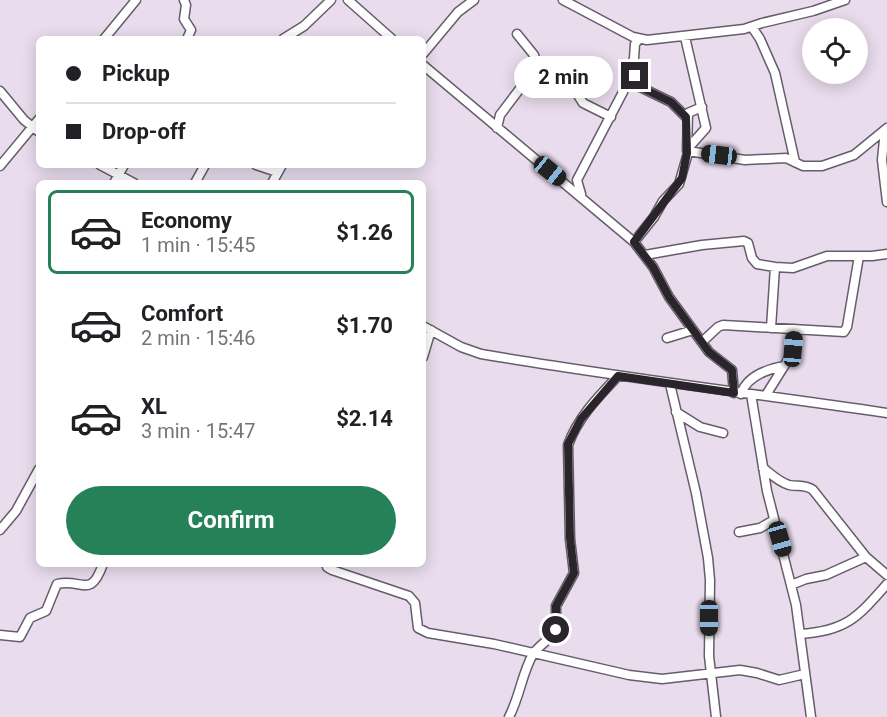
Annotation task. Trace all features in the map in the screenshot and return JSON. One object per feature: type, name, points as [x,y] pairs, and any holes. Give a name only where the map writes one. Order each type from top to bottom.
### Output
[{"type":"street","points":[[106,36],[135,0]]},
{"type":"street","points":[[184,0],[186,5],[184,19],[191,30],[188,36]]},
{"type":"street","points":[[288,36],[304,26],[331,0]]},
{"type":"street","points":[[348,0],[389,36]]},
{"type":"street","points":[[426,50],[458,12],[474,0]]},
{"type":"street","points":[[566,0],[639,39],[660,40],[752,27],[762,22],[813,11],[845,0]]},
{"type":"street","points":[[752,27],[775,73],[795,162]]},
{"type":"street","points":[[517,34],[534,55],[540,75]]},
{"type":"street","points":[[685,37],[706,128],[687,152]]},
{"type":"street","points":[[582,196],[577,180],[623,92],[634,58],[634,48],[639,39]]},
{"type":"street","points":[[426,67],[634,242],[645,255],[669,297],[709,352],[732,370],[738,393]]},
{"type":"street","points":[[629,71],[635,76],[640,87],[671,102],[686,117]]},
{"type":"street","points":[[497,128],[500,116],[525,82],[540,75],[572,90],[583,103],[611,117]]},
{"type":"street","points":[[0,91],[36,130],[0,166]]},
{"type":"street","points":[[634,242],[652,220],[663,201],[679,184],[687,152],[686,117],[691,110],[702,107]]},
{"type":"street","points":[[485,118],[500,116]]},
{"type":"street","points":[[687,152],[745,160],[786,158],[811,167],[838,162],[864,149],[886,129]]},
{"type":"street","points":[[886,129],[882,160],[887,202]]},
{"type":"street","points":[[104,168],[117,179]]},
{"type":"street","points":[[566,183],[577,180]]},
{"type":"street","points":[[645,255],[681,248],[744,241],[749,245],[754,262],[793,268],[827,256],[887,254]]},
{"type":"street","points":[[702,342],[723,325],[842,333],[846,330],[859,256]]},
{"type":"street","points":[[771,328],[775,267]]},
{"type":"street","points":[[426,327],[461,347],[481,354],[670,384],[766,395],[887,413]]},
{"type":"street","points":[[766,395],[791,355],[794,329]]},
{"type":"street","points":[[426,348],[432,330]]},
{"type":"street","points":[[668,338],[693,330]]},
{"type":"street","points":[[738,393],[746,384],[765,371],[784,366]]},
{"type":"street","points":[[509,717],[517,702],[534,652],[556,630],[556,606],[574,573],[570,538],[568,444],[581,419],[618,376]]},
{"type":"street","points":[[670,384],[696,492],[708,558],[709,639],[716,717]]},
{"type":"street","points":[[751,394],[763,468],[791,585],[811,717]]},
{"type":"street","points":[[676,412],[700,427],[723,433]]},
{"type":"street","points":[[763,468],[782,482],[806,486],[813,490],[866,557],[887,575]]},
{"type":"street","points":[[0,530],[16,511],[36,474]]},
{"type":"street","points":[[739,532],[760,528],[774,520]]},
{"type":"street","points":[[791,585],[826,575],[866,557]]},
{"type":"street","points":[[0,634],[20,637],[30,618],[46,611],[57,584],[90,585],[96,580],[102,567]]},
{"type":"street","points":[[327,567],[409,596],[416,603],[418,628],[428,633],[534,652],[629,675],[662,679],[746,670],[779,680],[805,674]]},
{"type":"street","points":[[800,634],[832,630],[846,624],[887,584]]},
{"type":"route","points":[[556,630],[557,602],[573,579],[574,573],[570,538],[568,444],[581,419],[618,376],[734,393],[732,370],[709,352],[669,297],[653,267],[634,242],[652,220],[663,201],[679,184],[687,153],[686,117],[671,102],[640,87],[635,76]]}]
